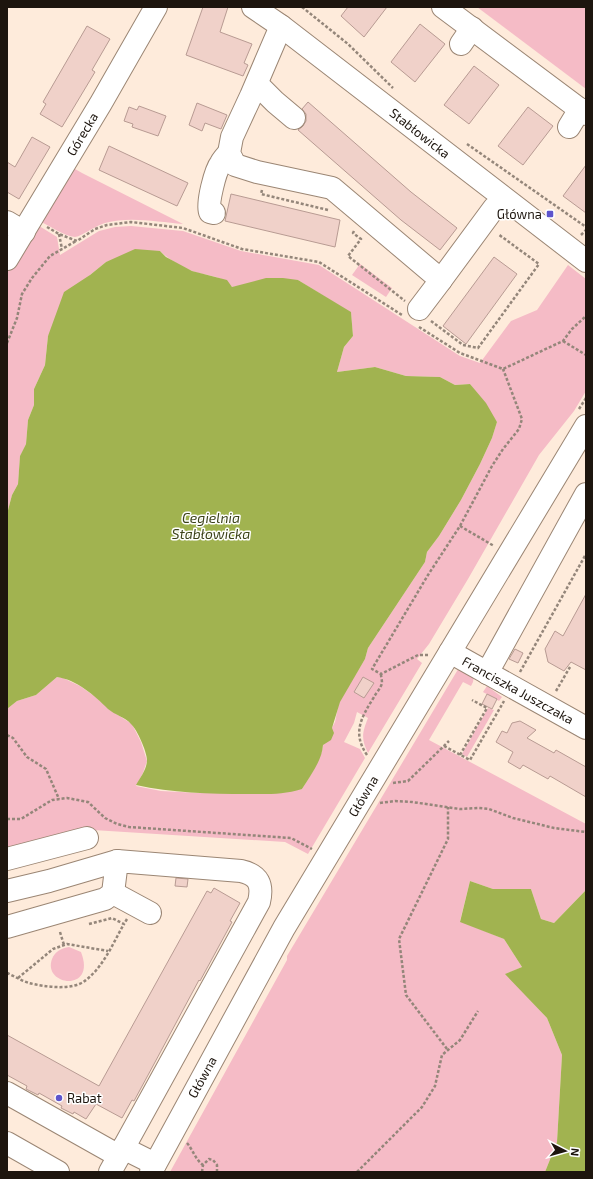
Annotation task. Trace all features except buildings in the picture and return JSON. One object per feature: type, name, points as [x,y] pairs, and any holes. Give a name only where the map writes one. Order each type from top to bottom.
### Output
[{"type":"street","name":"Górecka","points":[[7,259],[21,224],[156,7]]},
{"type":"street","name":"Stabłowicka","points":[[253,7],[281,26],[586,261]]},
{"type":"street","points":[[443,7],[466,36],[579,117]]},
{"type":"street","points":[[214,213],[210,212],[209,208],[212,187],[220,164],[229,153],[232,137],[257,84],[281,26]]},
{"type":"street","points":[[257,84],[294,118]]},
{"type":"street","points":[[229,153],[235,165],[257,172],[332,188],[441,280]]},
{"type":"street","points":[[415,318],[494,208]]},
{"type":"street","name":"Główna","points":[[153,1168],[284,928],[442,654],[586,426]]},
{"type":"street","points":[[487,673],[586,494]]},
{"type":"street","name":"Franciszka Juszczaka","points":[[442,654],[487,673],[586,728]]},
{"type":"street","points":[[7,859],[87,838]]},
{"type":"street","points":[[7,891],[49,881],[118,861],[249,872],[256,877],[260,886],[261,895],[259,902],[117,1159]]},
{"type":"street","points":[[7,927],[105,899],[113,893],[118,861]]},
{"type":"street","points":[[113,893],[142,909]]},
{"type":"street","points":[[7,1093],[117,1159],[153,1168]]},
{"type":"street","points":[[7,1143],[58,1172]]},
{"type":"path","points":[[302,7],[348,44],[396,90]]},
{"type":"path","points":[[462,140],[586,226]]},
{"type":"path","points":[[7,343],[17,318],[22,294],[44,261],[94,229],[107,225],[131,222],[183,228],[242,249],[319,262],[415,318],[460,353],[503,369],[522,419],[519,429],[492,466],[460,526],[428,575],[372,669],[381,674]]},
{"type":"path","points":[[21,224],[59,234],[77,241]]},
{"type":"path","points":[[579,236],[586,230]]},
{"type":"path","points":[[59,234],[62,249]]},
{"type":"path","points":[[503,369],[563,341],[572,329],[586,316]]},
{"type":"path","points":[[563,341],[586,355]]},
{"type":"path","points":[[460,526],[495,546]]},
{"type":"path","points":[[444,746],[470,760],[586,554]]},
{"type":"path","points":[[381,674],[418,656],[442,654]]},
{"type":"path","points":[[553,695],[570,667]]},
{"type":"path","points":[[369,756],[367,755],[360,739],[360,722],[364,712],[382,684],[381,674]]},
{"type":"path","points":[[460,755],[487,708],[472,700]]},
{"type":"path","points":[[7,735],[13,738],[27,757],[46,769],[59,799]]},
{"type":"path","points":[[388,782],[408,781],[449,741]]},
{"type":"path","points":[[7,819],[21,819],[52,800],[67,798],[88,802],[105,818],[117,824],[129,827],[291,838],[316,851]]},
{"type":"path","points":[[376,803],[395,801],[448,807],[489,809],[513,818],[554,828],[586,832]]},
{"type":"path","points":[[447,1049],[406,995],[398,939],[448,839],[448,807]]},
{"type":"path","points":[[7,973],[28,983],[57,987],[70,986],[85,981],[100,966],[124,924],[142,909]]},
{"type":"path","points":[[83,926],[112,918],[124,924]]},
{"type":"path","points":[[53,934],[60,932],[64,945]]},
{"type":"path","points":[[18,978],[53,949],[67,944],[108,952]]},
{"type":"path","points":[[357,1172],[422,1107],[435,1086],[439,1062],[442,1055],[447,1049],[460,1040],[478,1011]]},
{"type":"path","points":[[184,1140],[192,1149],[196,1160],[203,1166]]},
{"type":"path","points":[[202,1172],[203,1166],[209,1159],[213,1160],[217,1165],[217,1172]]},
{"type":"shaded area","points":[[477,7],[586,7],[586,89]]},
{"type":"shaded area","points":[[75,169],[183,224],[144,220],[115,221],[102,224],[75,237],[61,232],[38,220],[68,171]]},
{"type":"shaded area","points":[[36,224],[57,237],[60,255],[99,231],[115,227],[131,226],[183,231],[241,251],[319,265],[460,356],[480,363],[511,321],[537,310],[568,265],[586,279],[586,391],[574,411],[539,455],[468,579],[429,644],[417,659],[422,663],[368,753],[364,744],[363,736],[368,718],[357,712],[354,723],[344,742],[360,749],[365,758],[308,854],[285,842],[93,830],[7,851],[7,709],[17,701],[36,695],[57,677],[63,678],[80,686],[97,698],[110,710],[132,724],[141,742],[147,761],[136,786],[161,791],[199,793],[302,789],[313,771],[322,751],[323,745],[335,722],[339,702],[365,659],[368,648],[425,562],[427,552],[439,536],[461,500],[492,438],[497,422],[470,384],[455,385],[440,377],[406,376],[375,367],[337,372],[344,347],[353,336],[351,313],[298,280],[232,287],[224,280],[192,271],[171,260],[160,251],[153,251],[106,262],[90,275],[48,336],[45,365],[34,389],[34,405],[28,420],[26,444],[20,457],[18,484],[12,495],[7,514],[7,272]]},
{"type":"shaded area","points":[[360,264],[392,288],[386,297],[352,275]]},
{"type":"shaded area","points":[[460,666],[474,676],[473,682],[471,686],[463,682],[429,740],[586,824],[586,890],[554,923],[541,919],[531,889],[493,889],[470,881],[460,921],[504,939],[522,967],[506,974],[547,1018],[562,1055],[557,1142],[545,1172],[170,1172],[287,960],[287,956]]},
{"type":"shaded area","points":[[487,686],[502,697],[499,701],[483,692]]},
{"type":"shaded area","points":[[488,708],[494,710],[467,757],[462,754]]},
{"type":"shaded area","points":[[69,947],[81,952],[84,965],[82,974],[76,979],[69,981],[61,979],[55,975],[51,968],[52,959],[55,954],[61,949]]},
{"type":"water","name":"Cegielnia Stabłowicka","points":[[135,249],[160,251],[166,257],[192,271],[227,280],[232,287],[266,278],[298,280],[351,312],[353,336],[344,347],[337,372],[375,367],[406,376],[440,377],[455,385],[470,384],[486,403],[497,422],[492,438],[480,464],[461,500],[439,536],[427,552],[425,562],[368,648],[365,659],[340,702],[332,728],[334,733],[331,740],[323,745],[318,763],[302,789],[274,794],[219,794],[177,791],[136,785],[145,770],[147,763],[147,756],[139,735],[129,722],[108,709],[85,689],[71,681],[57,677],[36,695],[17,701],[7,709],[7,514],[12,495],[18,484],[20,456],[26,444],[28,420],[34,405],[34,389],[45,365],[48,336],[64,292],[90,275],[106,262]]},
{"type":"water","points":[[470,881],[493,889],[531,889],[541,919],[554,923],[586,890],[586,1172],[545,1172],[557,1142],[562,1055],[547,1018],[505,974],[522,967],[504,939],[460,922]]},
{"type":"place","name":"Główna","points":[[550,214]]},
{"type":"place","name":"Rabat","points":[[59,1098]]}]
